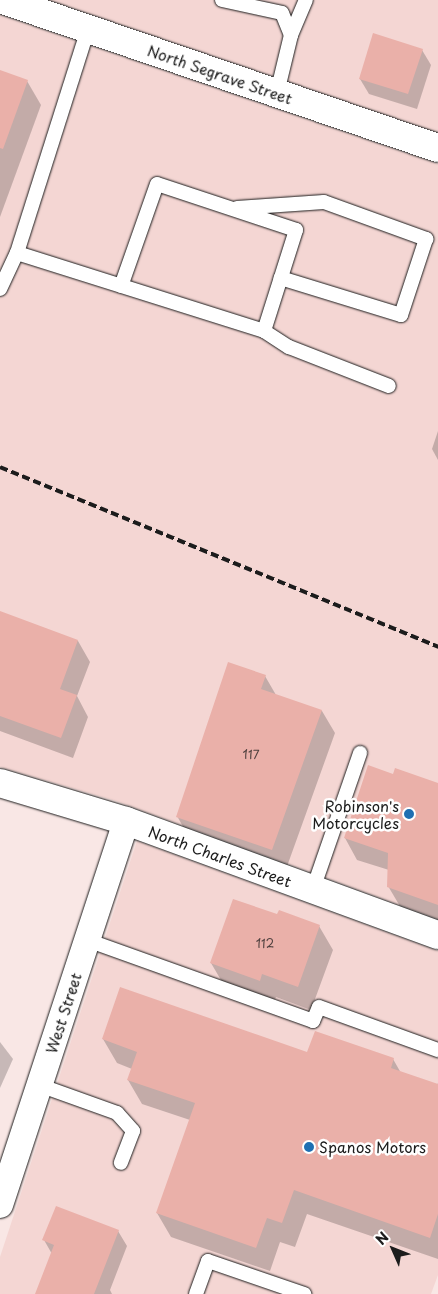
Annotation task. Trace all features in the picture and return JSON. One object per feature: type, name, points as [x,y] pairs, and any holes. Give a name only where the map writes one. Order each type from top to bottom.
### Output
[{"type":"street","name":"North Segrave Street","points":[[3,0],[438,148]]},
{"type":"street","name":"North Charles Street","points":[[0,783],[126,821],[438,935]]},
{"type":"street","name":"West Street","points":[[0,1205],[126,821]]},
{"type":"lane","points":[[222,0],[282,13],[292,35]]},
{"type":"lane","points":[[277,93],[292,35],[306,0]]},
{"type":"lane","points":[[0,289],[17,253],[88,29]]},
{"type":"lane","points":[[122,286],[157,184],[296,230],[264,331]]},
{"type":"lane","points":[[229,209],[324,202],[426,239],[401,315],[281,278]]},
{"type":"lane","points":[[17,253],[264,331],[289,346],[389,386]]},
{"type":"lane","points":[[313,889],[360,753]]},
{"type":"lane","points":[[87,940],[313,1021],[319,1006],[438,1050]]},
{"type":"lane","points":[[40,1085],[117,1113],[133,1131],[121,1163]]},
{"type":"lane","points":[[196,1294],[208,1261],[304,1294]]},
{"type":"shaded area","points":[[49,0],[438,0],[438,133]]},
{"type":"shaded area","points":[[0,15],[438,164],[438,919],[116,801],[0,767]]},
{"type":"shaded area","points":[[137,841],[438,951],[438,1275],[431,1294],[0,1294],[0,1257]]},
{"type":"building","points":[[373,33],[423,49],[408,94],[359,79]]},
{"type":"building","points":[[0,70],[28,80],[3,149],[0,148]]},
{"type":"building","points":[[0,611],[78,640],[60,689],[77,695],[61,738],[0,716]]},
{"type":"building","points":[[228,662],[266,675],[261,689],[322,710],[272,850],[176,817]]},
{"type":"building","name":"Robinson's Motorcycles","points":[[368,765],[393,774],[395,768],[438,783],[438,905],[387,887],[388,853],[344,838]]},
{"type":"building","points":[[233,899],[277,914],[279,910],[320,925],[298,987],[262,974],[260,981],[210,963]]},
{"type":"building","name":"Spanos Motors","points":[[120,987],[307,1052],[315,1031],[394,1058],[391,1068],[438,1084],[438,1214],[430,1238],[294,1190],[282,1223],[267,1218],[256,1248],[156,1213],[195,1103],[127,1080],[137,1052],[102,1039]]},
{"type":"building","points":[[56,1206],[119,1230],[94,1294],[35,1294],[54,1245],[42,1240]]},
{"type":"railway","points":[[0,467],[438,647]]},
{"type":"place","name":"Robinson's Motorcycles","points":[[409,814]]},
{"type":"place","name":"Spanos Motors","points":[[309,1147]]}]
